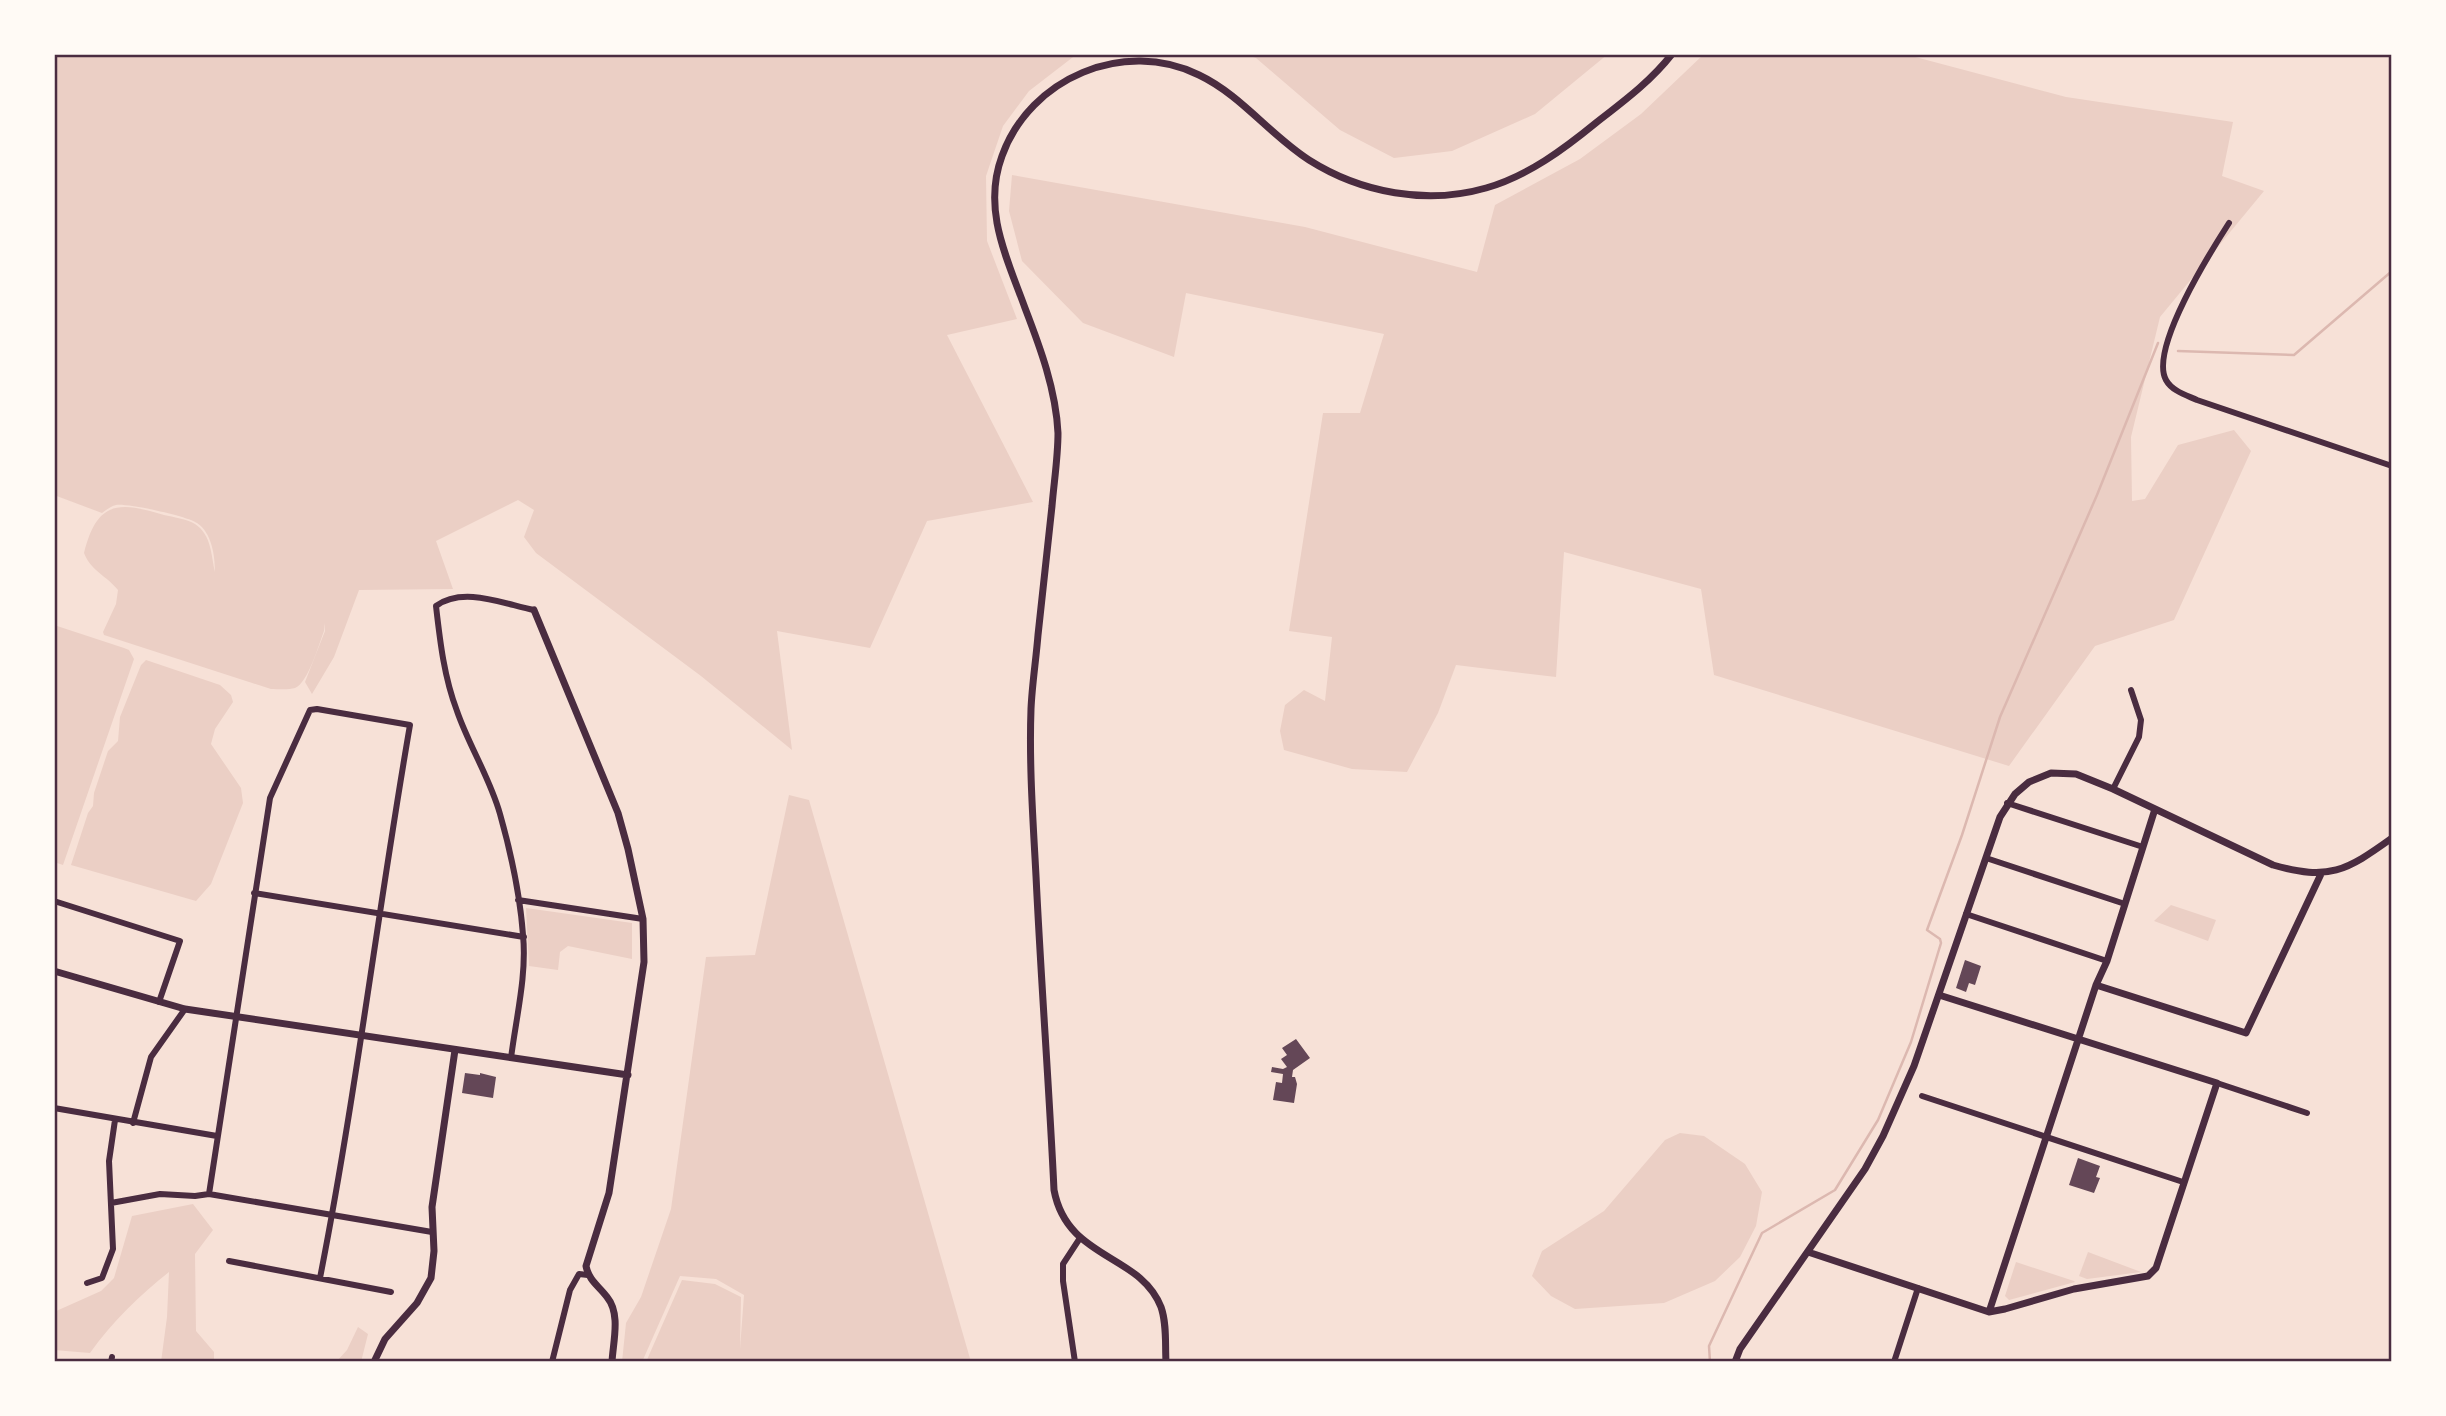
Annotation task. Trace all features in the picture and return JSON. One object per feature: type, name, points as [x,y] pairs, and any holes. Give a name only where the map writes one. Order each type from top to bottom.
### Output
[{"type":"street","points":[[1166,1362],[1164,1323],[1155,1296],[1137,1276],[1091,1248],[1080,1238],[1059,1212],[1054,1190],[1032,793],[1031,707],[1058,433],[1050,379],[1026,308],[1003,252],[997,227],[994,204],[1001,158],[1009,140],[1048,91],[1068,78],[1113,63],[1136,60],[1177,66],[1221,88],[1307,159],[1348,180],[1410,196],[1454,194],[1486,188],[1513,178],[1562,150],[1648,81],[1672,54]]},
{"type":"street","points":[[2230,223],[2206,259],[2178,315],[2165,349],[2162,367],[2171,388],[2197,400],[2392,466]]},
{"type":"street","points":[[511,1058],[523,974],[524,937],[500,811],[456,710],[442,658],[436,606],[448,597],[467,596],[534,610],[618,813],[628,849],[642,919],[644,962],[609,1192],[586,1266],[588,1275],[609,1298],[613,1307],[615,1329],[612,1362]]},
{"type":"street","points":[[2113,789],[2140,729],[2141,720],[2131,690]]},
{"type":"street","points":[[209,1194],[234,1017],[270,798],[310,710],[410,725],[379,914],[363,1036],[320,1278]]},
{"type":"street","points":[[1735,1362],[1741,1349],[1865,1169],[1883,1136],[1914,1066],[2007,803],[2029,782],[2051,773],[2076,774],[2273,865],[2301,873],[2321,874],[2350,865],[2392,838]]},
{"type":"street","points":[[2007,803],[2143,847]]},
{"type":"street","points":[[1989,1312],[2155,809]]},
{"type":"street","points":[[2382,845],[2392,847]]},
{"type":"street","points":[[1986,858],[2125,904]]},
{"type":"street","points":[[2096,985],[2246,1033],[2321,874]]},
{"type":"street","points":[[254,893],[524,937]]},
{"type":"street","points":[[518,900],[642,919]]},
{"type":"street","points":[[54,901],[180,941],[159,1002]]},
{"type":"street","points":[[1966,914],[2107,961]]},
{"type":"street","points":[[54,971],[185,1009],[628,1075]]},
{"type":"street","points":[[1939,995],[2307,1113]]},
{"type":"street","points":[[133,1123],[150,1058],[185,1009]]},
{"type":"street","points":[[374,1362],[384,1339],[417,1303],[431,1278],[435,1251],[432,1207],[455,1050]]},
{"type":"street","points":[[1808,1252],[1989,1312],[2074,1289],[2148,1276],[2153,1273],[2159,1261],[2217,1083]]},
{"type":"street","points":[[1922,1096],[2183,1182]]},
{"type":"street","points":[[54,1108],[216,1136]]},
{"type":"street","points":[[87,1283],[102,1278],[109,1266],[113,1249],[109,1161],[115,1120]]},
{"type":"street","points":[[111,1203],[160,1194],[209,1194],[432,1232]]},
{"type":"street","points":[[1075,1362],[1063,1264],[1080,1238]]},
{"type":"street","points":[[229,1261],[391,1292]]},
{"type":"street","points":[[552,1362],[569,1290],[579,1274],[588,1275]]},
{"type":"street","points":[[1894,1362],[1918,1289]]},
{"type":"shaded area","points":[[54,54],[1077,54],[1029,91],[1003,126],[986,176],[987,241],[1017,319],[947,335],[1033,502],[927,521],[870,648],[777,631],[792,750],[701,676],[536,553],[524,537],[534,510],[518,500],[436,541],[453,589],[359,590],[334,657],[312,694],[305,682],[325,631],[324,623],[319,645],[304,679],[295,688],[287,689],[271,689],[104,635],[116,604],[118,590],[95,569],[84,553],[89,536],[103,514],[122,507],[148,510],[188,521],[205,534],[215,572],[214,559],[212,545],[206,533],[191,520],[157,511],[122,505],[112,506],[102,513],[54,495]]},
{"type":"shaded area","points":[[1245,54],[1608,54],[1535,114],[1452,151],[1394,158],[1340,130],[1256,58]]},
{"type":"shaded area","points":[[1704,54],[1904,54],[2066,97],[2233,122],[2222,176],[2264,191],[2160,317],[2131,437],[2132,501],[2145,499],[2178,445],[2234,430],[2251,451],[2174,620],[2095,646],[2009,766],[1714,675],[1701,589],[1564,552],[1556,677],[1456,665],[1438,713],[1407,772],[1352,769],[1284,750],[1280,731],[1285,705],[1304,690],[1325,701],[1332,637],[1289,631],[1323,413],[1360,413],[1384,334],[1186,293],[1174,357],[1083,323],[1022,261],[1009,211],[1012,175],[1305,227],[1477,272],[1495,205],[1580,159],[1641,114]]},
{"type":"shaded area","points":[[54,625],[129,650],[134,659],[63,865],[54,862]]},
{"type":"shaded area","points":[[146,660],[220,685],[231,695],[233,702],[215,729],[211,744],[241,788],[243,803],[211,884],[196,901],[71,865],[88,813],[93,806],[94,793],[108,751],[118,741],[120,717],[141,665]]},
{"type":"shaded area","points":[[789,795],[809,800],[971,1362],[646,1362],[682,1280],[715,1284],[741,1297],[740,1349],[744,1295],[716,1279],[680,1276],[642,1362],[622,1362],[626,1323],[641,1297],[671,1209],[706,957],[755,955]]},
{"type":"shaded area","points":[[2171,905],[2216,920],[2208,941],[2154,921]]},
{"type":"shaded area","points":[[526,908],[632,923],[632,959],[568,946],[560,952],[558,970],[529,966]]},
{"type":"shaded area","points":[[1680,1133],[1704,1136],[1745,1164],[1762,1192],[1756,1226],[1740,1257],[1715,1281],[1664,1303],[1575,1309],[1551,1296],[1532,1276],[1542,1251],[1604,1211],[1665,1140]]},
{"type":"shaded area","points":[[193,1204],[213,1230],[195,1254],[196,1331],[214,1352],[214,1362],[161,1362],[169,1272],[127,1310],[90,1353],[54,1350],[54,1312],[101,1291],[114,1278],[132,1216]]},
{"type":"shaded area","points":[[2088,1252],[2141,1272],[2087,1279],[2079,1276]]},
{"type":"shaded area","points":[[2016,1262],[2075,1282],[2009,1300],[2005,1296]]},
{"type":"shaded area","points":[[358,1327],[368,1334],[361,1362],[336,1362],[347,1350]]},
{"type":"building","points":[[1965,960],[1981,966],[1975,985],[1969,983],[1966,992],[1956,988]]},
{"type":"building","points":[[1296,1039],[1310,1058],[1293,1070],[1292,1077],[1295,1077],[1297,1084],[1294,1103],[1273,1100],[1276,1082],[1282,1083],[1283,1074],[1271,1072],[1272,1067],[1287,1067],[1281,1059],[1287,1055],[1282,1048]]},
{"type":"building","points":[[465,1073],[496,1077],[493,1098],[462,1093]]},
{"type":"building","points":[[2078,1158],[2100,1166],[2096,1177],[2100,1178],[2094,1193],[2069,1185]]},
{"type":"waterway","points":[[2178,351],[2294,355],[2392,271]]},
{"type":"waterway","points":[[1710,1362],[1709,1346],[1762,1233],[1835,1190],[1878,1120],[1911,1042],[1941,943],[1940,939],[1927,930],[1962,835],[2000,717],[2097,495],[2158,343]]}]
